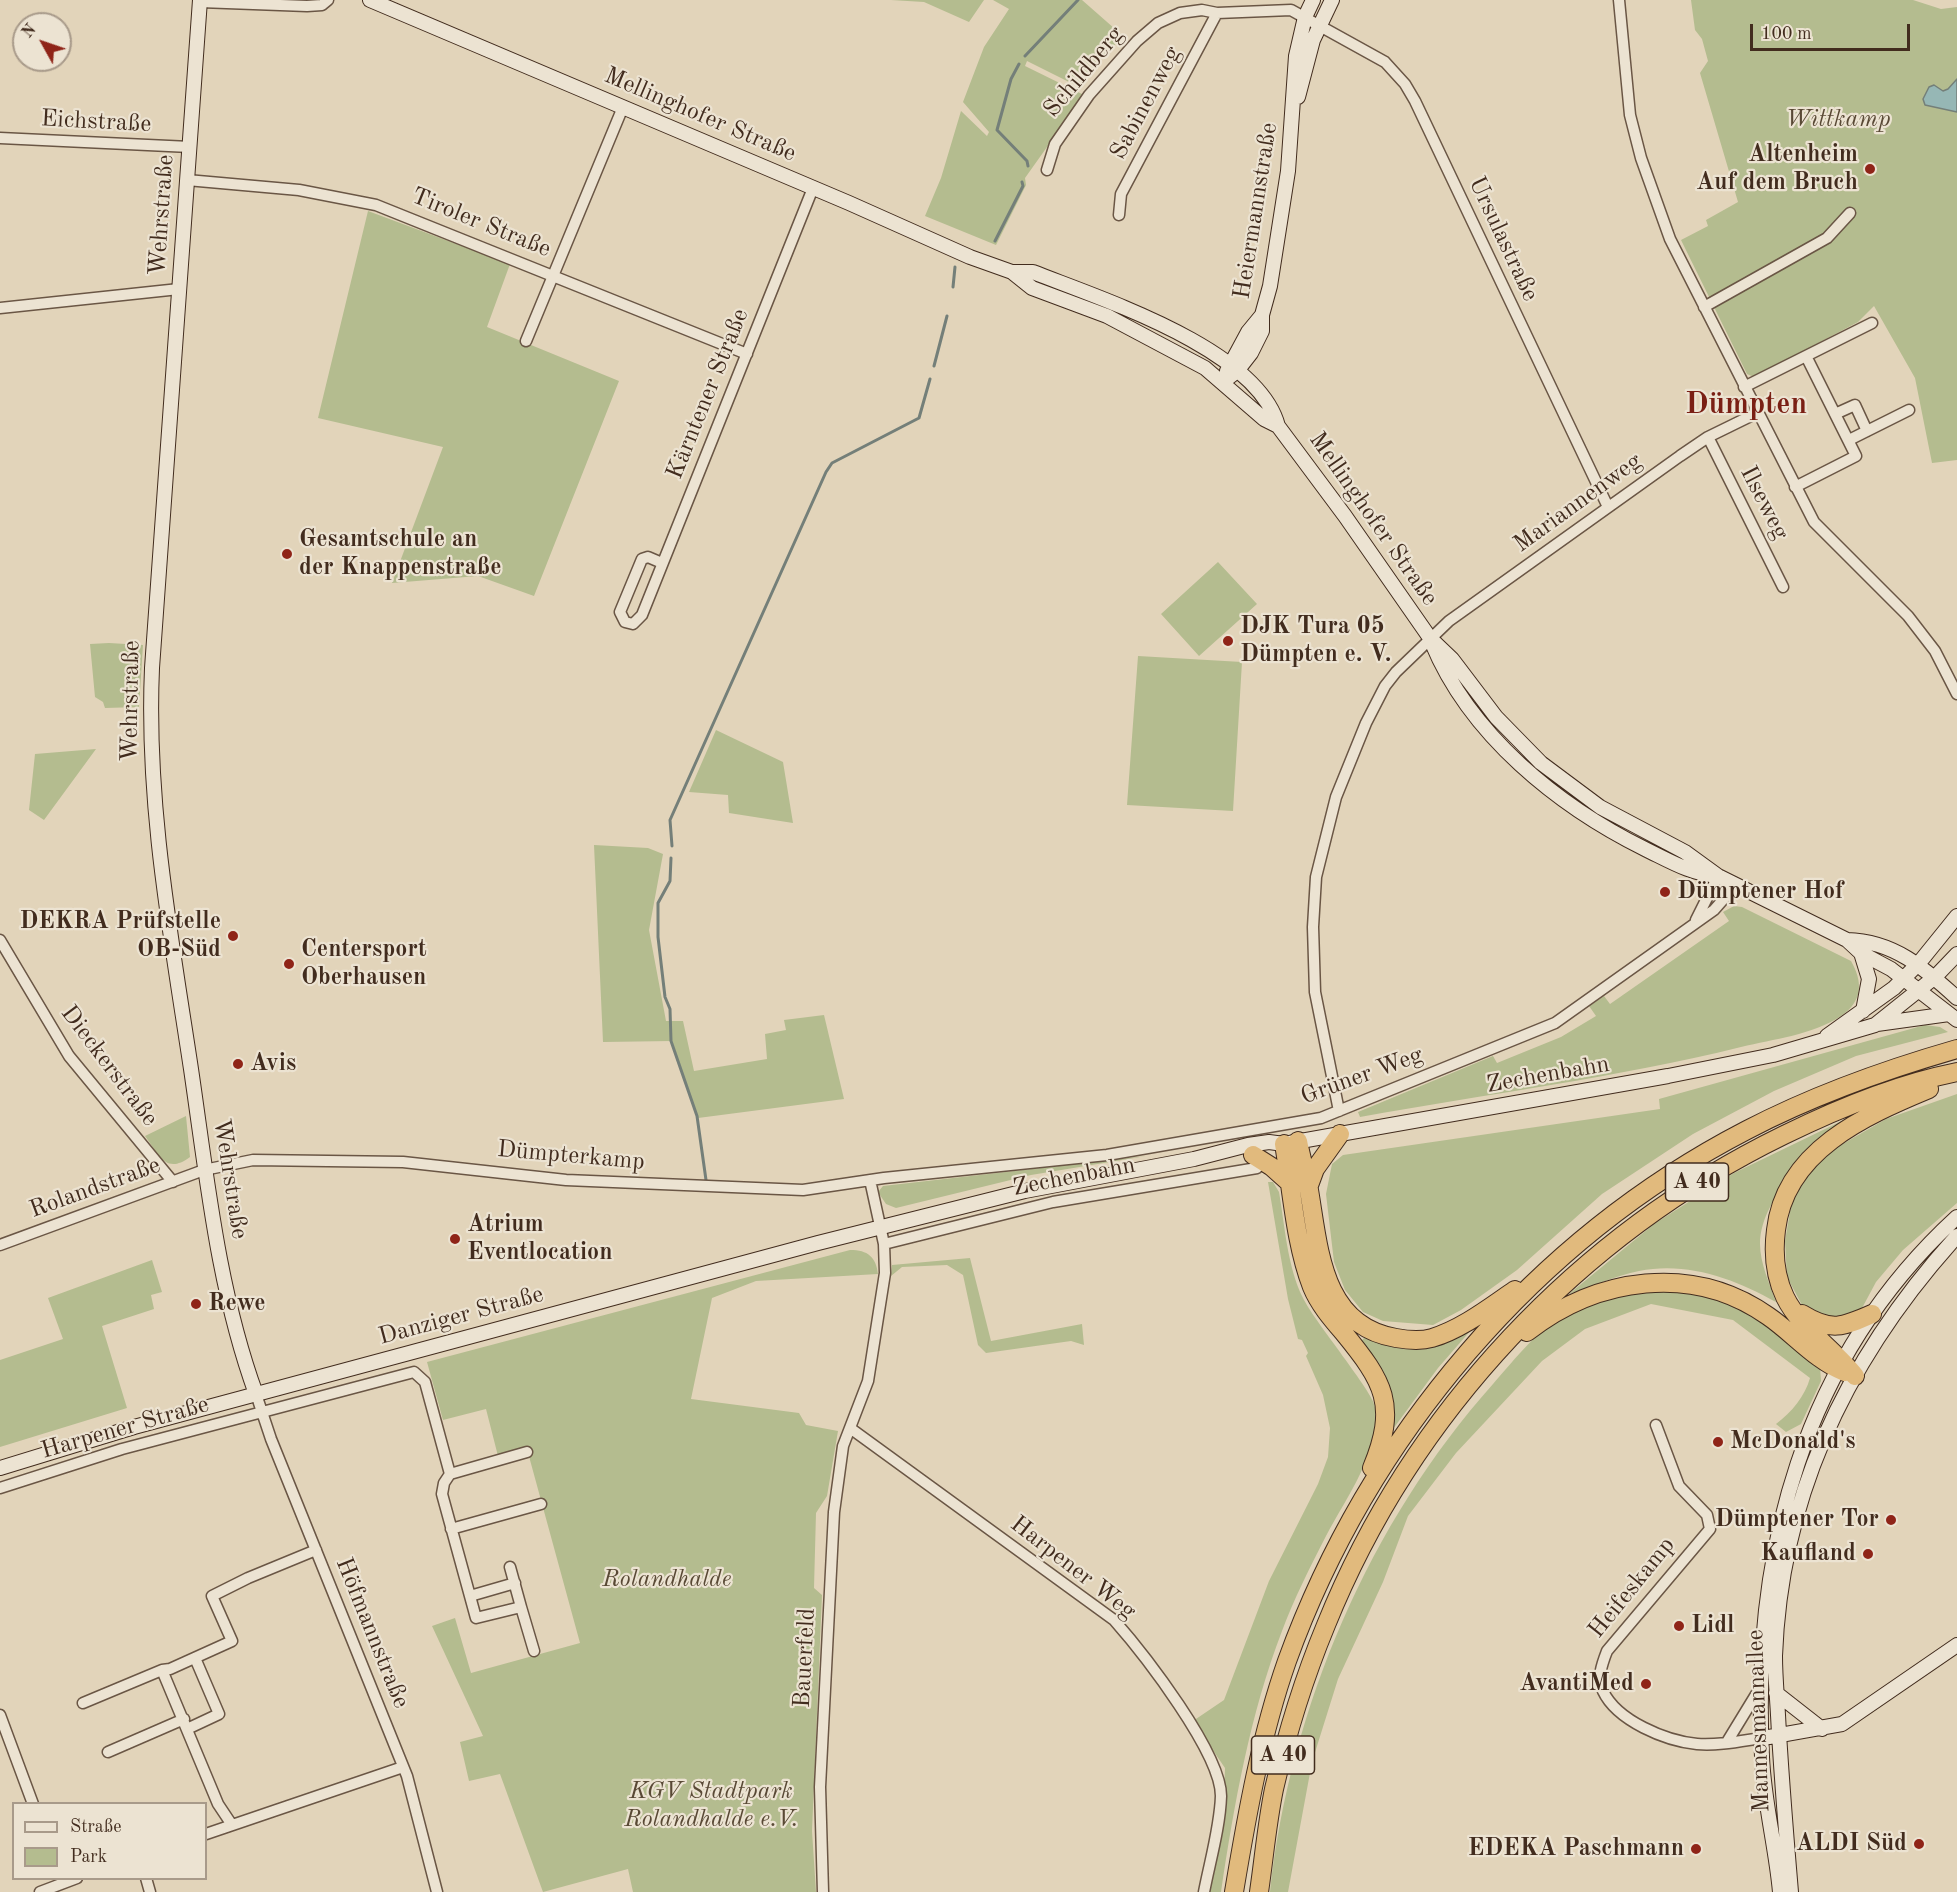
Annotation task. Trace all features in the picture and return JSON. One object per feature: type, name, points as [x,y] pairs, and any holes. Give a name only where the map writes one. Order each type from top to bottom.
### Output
[{"type":"highway","name":"A 40","points":[[1234,1892],[1261,1750],[1287,1662],[1317,1588],[1348,1525],[1392,1452],[1437,1390],[1505,1311],[1550,1268],[1638,1197],[1686,1165],[1746,1130],[1877,1072],[1957,1049]]},
{"type":"highway","name":"A 40","points":[[1259,1892],[1274,1792],[1294,1712],[1326,1624],[1359,1553],[1397,1485],[1483,1366],[1574,1275],[1619,1238],[1706,1177],[1753,1150],[1853,1103],[1925,1078],[1957,1072]]},
{"type":"highway","points":[[1846,1369],[1793,1309],[1776,1272],[1774,1243],[1777,1215],[1788,1188],[1804,1163],[1836,1136],[1888,1106],[1957,1077]]},
{"type":"highway","points":[[1340,1134],[1300,1186],[1305,1268],[1326,1311],[1377,1377],[1384,1396],[1386,1424],[1381,1445],[1348,1525]]},
{"type":"highway","points":[[1291,1142],[1300,1186],[1326,1279],[1340,1305],[1362,1325],[1383,1336],[1406,1339],[1432,1338],[1471,1318],[1550,1268]]},
{"type":"highway","points":[[1255,1162],[1272,1167],[1300,1186]]},
{"type":"highway","points":[[1483,1366],[1539,1323],[1569,1304],[1602,1291],[1664,1281],[1704,1287],[1737,1297],[1846,1369]]},
{"type":"highway","points":[[1793,1309],[1817,1324],[1832,1327],[1846,1326],[1872,1314]]},
{"type":"main road","name":"Mellinghofer Straße","points":[[370,0],[813,188],[970,258],[1012,272],[1033,272],[1112,304],[1184,336],[1234,368],[1260,392],[1274,413],[1278,426],[1345,516],[1430,638],[1442,666],[1500,745],[1551,792],[1617,835],[1692,872],[1718,876],[1846,940],[1861,953],[1904,979],[1953,1017]]},
{"type":"main road","name":"Heiermannstraße","points":[[1223,382],[1234,368],[1251,353],[1262,331],[1262,315],[1270,285],[1288,171],[1294,114],[1294,68],[1305,17],[1313,0]]},
{"type":"main road","points":[[1319,25],[1332,0]]},
{"type":"main road","name":"Wehrstraße","points":[[200,1],[152,668],[152,761],[158,848],[215,1238],[245,1362],[256,1394]]},
{"type":"main road","name":"Heiermannstraße","points":[[1294,114],[1319,25]]},
{"type":"main road","name":"Mellinghofer Straße","points":[[1012,272],[1032,288],[1107,316],[1153,338],[1223,382],[1264,419],[1278,426]]},
{"type":"main road","name":"Zechenbahn","points":[[1818,1042],[1904,979],[1957,916]]},
{"type":"main road","name":"Mellinghofer Straße","points":[[1846,940],[1862,940],[1902,954],[1919,963],[1957,998]]},
{"type":"main road","points":[[1861,953],[1869,979],[1863,1011]]},
{"type":"main road","name":"Zechenbahn","points":[[936,1212],[1025,1191],[1194,1159],[1248,1145],[1291,1142],[1340,1134],[1668,1076],[1773,1055],[1875,1025],[1919,990],[1957,954]]},
{"type":"main road","points":[[1875,1025],[1953,1017]]},
{"type":"main road","name":"Zechenbahn","points":[[1194,1159],[1255,1162],[1270,1151],[1291,1142]]},
{"type":"main road","name":"Danziger Straße","points":[[0,1468],[101,1436],[936,1212]]},
{"type":"main road","name":"Mannesmannallee","points":[[1780,1892],[1777,1855],[1765,1796],[1760,1688],[1770,1565],[1787,1492],[1810,1427],[1846,1369],[1872,1314],[1918,1255],[1957,1217]]},
{"type":"main road","name":"Mannesmannallee","points":[[1791,1892],[1778,1736],[1776,1693],[1778,1616],[1805,1486],[1823,1436],[1844,1392],[1846,1369],[1956,1237]]},
{"type":"main road","name":"Heifeskamp","points":[[1761,1738],[1842,1724],[1860,1714],[1918,1670],[1957,1645]]},
{"type":"main road","points":[[1776,1693],[1822,1729]]},
{"type":"street","points":[[200,1],[307,6],[322,5],[327,0]]},
{"type":"street","points":[[1619,0],[1630,115],[1641,158],[1663,222],[1704,307],[1814,522],[1908,616],[1935,651],[1957,694]]},
{"type":"street","name":"Schildberg","points":[[1047,170],[1055,144],[1089,95],[1137,41],[1158,23],[1180,13],[1202,10],[1217,13],[1279,9],[1291,10],[1319,25]]},
{"type":"street","name":"Sabinenweg","points":[[1119,215],[1121,194],[1217,13]]},
{"type":"street","name":"Ursulastraße","points":[[1319,25],[1373,53],[1396,72],[1405,84],[1608,507]]},
{"type":"street","points":[[526,341],[623,107]]},
{"type":"street","name":"Eichstraße","points":[[0,138],[190,147]]},
{"type":"street","name":"Tiroler Straße","points":[[187,180],[299,190],[363,201],[398,212],[747,354]]},
{"type":"street","name":"Kärntener Straße","points":[[662,563],[648,557],[642,559],[620,612],[623,620],[630,624],[638,622],[642,615],[813,188]]},
{"type":"street","points":[[1704,307],[1827,238],[1850,213]]},
{"type":"street","points":[[0,308],[179,289]]},
{"type":"street","points":[[1744,387],[1872,323]]},
{"type":"street","points":[[1796,487],[1856,456],[1806,356]]},
{"type":"street","points":[[1836,414],[1854,405],[1867,430]]},
{"type":"street","points":[[1849,440],[1909,410]]},
{"type":"street","name":"Mariannenweg","points":[[1339,1111],[1315,992],[1313,927],[1316,876],[1336,797],[1366,723],[1385,686],[1449,621],[1708,437],[1757,412]]},
{"type":"street","name":"Ilseweg","points":[[1708,437],[1783,587]]},
{"type":"street","name":"Grüner Weg","points":[[1695,923],[1718,876]]},
{"type":"street","name":"Grüner Weg","points":[[935,1173],[1118,1153],[1321,1118],[1555,1023],[1720,904],[1736,885]]},
{"type":"street","name":"Dieckerstraße","points":[[0,940],[69,1056],[173,1182]]},
{"type":"street","name":"Dümpterkamp","points":[[204,1170],[236,1162],[271,1158],[344,1159],[469,1167],[566,1180],[803,1190],[935,1173]]},
{"type":"street","name":"Zechenbahn","points":[[884,1244],[1053,1202],[1255,1162]]},
{"type":"street","name":"Rolandstraße","points":[[0,1245],[204,1170]]},
{"type":"street","name":"Bauerfeld","points":[[823,1892],[820,1797],[832,1545],[841,1460],[850,1428],[868,1381],[885,1273],[884,1244],[870,1180]]},
{"type":"street","name":"Danziger Straße","points":[[263,1413],[410,1372],[419,1374],[425,1382],[450,1474]]},
{"type":"street","name":"Höfmannstraße","points":[[256,1394],[403,1767],[417,1808],[437,1892]]},
{"type":"street","name":"Harpener Straße","points":[[0,1488],[91,1458],[263,1413]]},
{"type":"street","name":"Heifeskamp","points":[[1656,1425],[1679,1486],[1707,1515],[1710,1529],[1607,1651],[1601,1667],[1600,1680],[1611,1703],[1623,1714],[1667,1737],[1698,1744],[1761,1738]]},
{"type":"street","name":"Harpener Weg","points":[[850,1428],[1114,1620],[1143,1654],[1207,1750],[1218,1771],[1221,1797],[1204,1892]]},
{"type":"street","points":[[91,1458],[101,1436]]},
{"type":"street","points":[[521,1607],[476,1618],[442,1488],[450,1474],[527,1452]]},
{"type":"street","points":[[452,1529],[541,1504]]},
{"type":"street","points":[[83,1703],[232,1641],[212,1596],[248,1578],[316,1550]]},
{"type":"street","points":[[510,1567],[534,1651]]},
{"type":"street","points":[[470,1596],[515,1583]]},
{"type":"street","points":[[108,1752],[219,1714],[195,1658]]},
{"type":"street","points":[[162,1670],[218,1804],[232,1825]]},
{"type":"street","points":[[1726,1742],[1760,1688]]},
{"type":"street","points":[[0,1715],[33,1802]]},
{"type":"street","points":[[207,1834],[403,1767]]},
{"type":"street","points":[[39,1892],[62,1881]]},
{"type":"green space","points":[[891,0],[984,0],[969,22],[924,2]]},
{"type":"green space","points":[[993,0],[1082,0],[1123,36],[1077,86],[1027,61],[1025,66],[1084,95],[1025,178],[1026,185],[996,245],[925,216],[941,178],[961,111],[987,136],[989,132],[963,102],[984,47],[1009,9]]},
{"type":"green space","name":"Wittkamp","points":[[1691,0],[1913,0],[1941,9],[1957,7],[1957,460],[1932,463],[1915,378],[1874,306],[1858,322],[1754,377],[1747,374],[1681,240],[1708,226],[1706,220],[1738,202],[1700,73],[1708,61],[1702,39],[1695,30]]},
{"type":"green space","points":[[368,211],[510,264],[487,327],[619,381],[534,596],[478,576],[392,583],[443,447],[318,418]]},
{"type":"green space","points":[[1218,562],[1257,604],[1199,656],[1161,614]]},
{"type":"green space","points":[[90,644],[143,645],[139,707],[105,708],[103,702],[95,697]]},
{"type":"green space","points":[[1138,656],[1242,662],[1233,811],[1127,805]]},
{"type":"green space","points":[[716,730],[783,762],[793,823],[729,813],[728,795],[689,792]]},
{"type":"green space","points":[[96,749],[44,820],[29,810],[35,754]]},
{"type":"green space","points":[[594,845],[648,848],[663,854],[649,930],[666,1021],[683,1021],[694,1071],[767,1059],[765,1034],[786,1030],[784,1020],[824,1015],[844,1099],[698,1118],[672,1041],[603,1042]]},
{"type":"green space","points":[[1734,906],[1742,907],[1851,961],[1859,984],[1854,1004],[1841,1016],[1818,1028],[1779,1039],[1599,1077],[1360,1117],[1358,1112],[1493,1056],[1497,1063],[1561,1037],[1596,1016],[1589,1006],[1604,996],[1610,1004],[1729,921],[1723,912]]},
{"type":"green space","points":[[1925,1025],[1940,1027],[1948,1032],[1856,1056],[1774,1091],[1693,1134],[1602,1194],[1517,1270],[1461,1310],[1433,1325],[1383,1321],[1363,1312],[1345,1290],[1334,1262],[1326,1194],[1332,1164],[1343,1155],[1660,1109],[1659,1099]]},
{"type":"green space","points":[[1957,1094],[1957,1203],[1903,1250],[1876,1282],[1861,1310],[1838,1321],[1803,1307],[1787,1277],[1785,1241],[1792,1200],[1810,1171],[1834,1149],[1886,1119]]},
{"type":"green space","points":[[1854,1115],[1795,1173],[1781,1189],[1770,1207],[1763,1225],[1760,1251],[1776,1302],[1727,1279],[1675,1268],[1630,1273],[1569,1294],[1654,1224],[1734,1173]]},
{"type":"green space","points":[[186,1116],[190,1157],[175,1164],[169,1163],[159,1156],[145,1136]]},
{"type":"green space","points":[[1146,1156],[1031,1175],[896,1208],[886,1204],[878,1192],[883,1186]]},
{"type":"green space","points":[[1268,1182],[1273,1182],[1279,1192],[1293,1273],[1303,1298],[1372,1399],[1375,1407],[1375,1425],[1372,1442],[1360,1474],[1302,1583],[1271,1662],[1244,1760],[1221,1892],[1209,1892],[1224,1798],[1225,1768],[1193,1721],[1224,1700],[1269,1581],[1318,1484],[1328,1457],[1330,1428],[1323,1395],[1306,1356],[1308,1353],[1302,1340],[1298,1339],[1288,1299]]},
{"type":"green space","points":[[850,1250],[862,1251],[870,1256],[878,1274],[756,1281],[712,1298],[691,1399],[799,1413],[806,1425],[838,1431],[827,1496],[816,1513],[814,1588],[822,1595],[812,1831],[816,1892],[633,1892],[628,1869],[543,1892],[500,1774],[469,1781],[460,1742],[483,1736],[432,1626],[455,1618],[471,1673],[580,1643],[527,1449],[498,1456],[486,1409],[443,1420],[427,1362]]},
{"type":"green space","points":[[970,1258],[991,1341],[1082,1324],[1084,1345],[1071,1341],[986,1353],[978,1345],[963,1275],[947,1265],[902,1267],[891,1276],[892,1265]]},
{"type":"green space","points":[[152,1260],[162,1292],[151,1295],[154,1309],[102,1326],[127,1408],[0,1447],[0,1360],[63,1339],[48,1298]]},
{"type":"green space","points":[[1664,1289],[1706,1294],[1738,1306],[1781,1334],[1820,1367],[1821,1381],[1801,1424],[1786,1432],[1776,1424],[1797,1403],[1810,1378],[1733,1320],[1651,1304],[1585,1329],[1542,1361],[1456,1453],[1408,1516],[1383,1582],[1338,1679],[1312,1762],[1288,1892],[1270,1892],[1280,1823],[1296,1755],[1317,1687],[1342,1621],[1373,1557],[1409,1496],[1449,1438],[1493,1384],[1539,1334],[1572,1311],[1594,1302]]},
{"type":"green space","points":[[1478,1322],[1438,1368],[1393,1429],[1361,1341],[1365,1337],[1398,1346],[1423,1346]]},
{"type":"water","points":[[1957,79],[1957,112],[1925,105],[1923,99],[1929,87],[1934,85],[1943,91]]},
{"type":"waterway","points":[[1025,56],[1078,0]]},
{"type":"waterway","points":[[1019,64],[1011,79],[997,130],[1027,161],[1028,166]]},
{"type":"waterway","points":[[995,241],[1023,186],[1022,182]]},
{"type":"waterway","points":[[953,287],[955,267]]},
{"type":"waterway","points":[[934,366],[947,316]]},
{"type":"waterway","points":[[672,846],[670,820],[826,472],[832,463],[919,418],[930,379]]},
{"type":"waterway","points":[[671,858],[670,881],[658,903],[658,937],[665,997],[670,1009],[671,1041],[697,1116],[706,1180]]},
{"type":"place","name":"Altenheim Auf dem Bruch","points":[[1870,169]]},
{"type":"place","name":"Gesamtschule an der Knappenstraße","points":[[287,554]]},
{"type":"place","name":"DJK Tura 05 Dümpten e. V.","points":[[1228,641]]},
{"type":"place","name":"Dümptener Hof","points":[[1665,892]]},
{"type":"place","name":"DEKRA Prüfstelle OB-Süd","points":[[233,936]]},
{"type":"place","name":"Centersport Oberhausen","points":[[289,964]]},
{"type":"place","name":"Avis","points":[[238,1064]]},
{"type":"place","name":"Atrium Eventlocation","points":[[455,1239]]},
{"type":"place","name":"Rewe","points":[[196,1304]]},
{"type":"place","name":"McDonald's","points":[[1718,1442]]},
{"type":"place","name":"Dümptener Tor","points":[[1891,1520]]},
{"type":"place","name":"Kaufland","points":[[1868,1554]]},
{"type":"place","name":"Lidl","points":[[1679,1626]]},
{"type":"place","name":"AvantiMed","points":[[1646,1684]]},
{"type":"place","name":"ALDI Süd","points":[[1919,1844]]},
{"type":"place","name":"EDEKA Paschmann","points":[[1696,1849]]},
{"type":"district","name":"Dümpten","points":[[1746,405]]},
{"type":"park label","name":"Rolandhalde","points":[[667,1580]]},
{"type":"park label","name":"KGV Stadtpark Rolandhalde e.V.","points":[[711,1806]]}]
